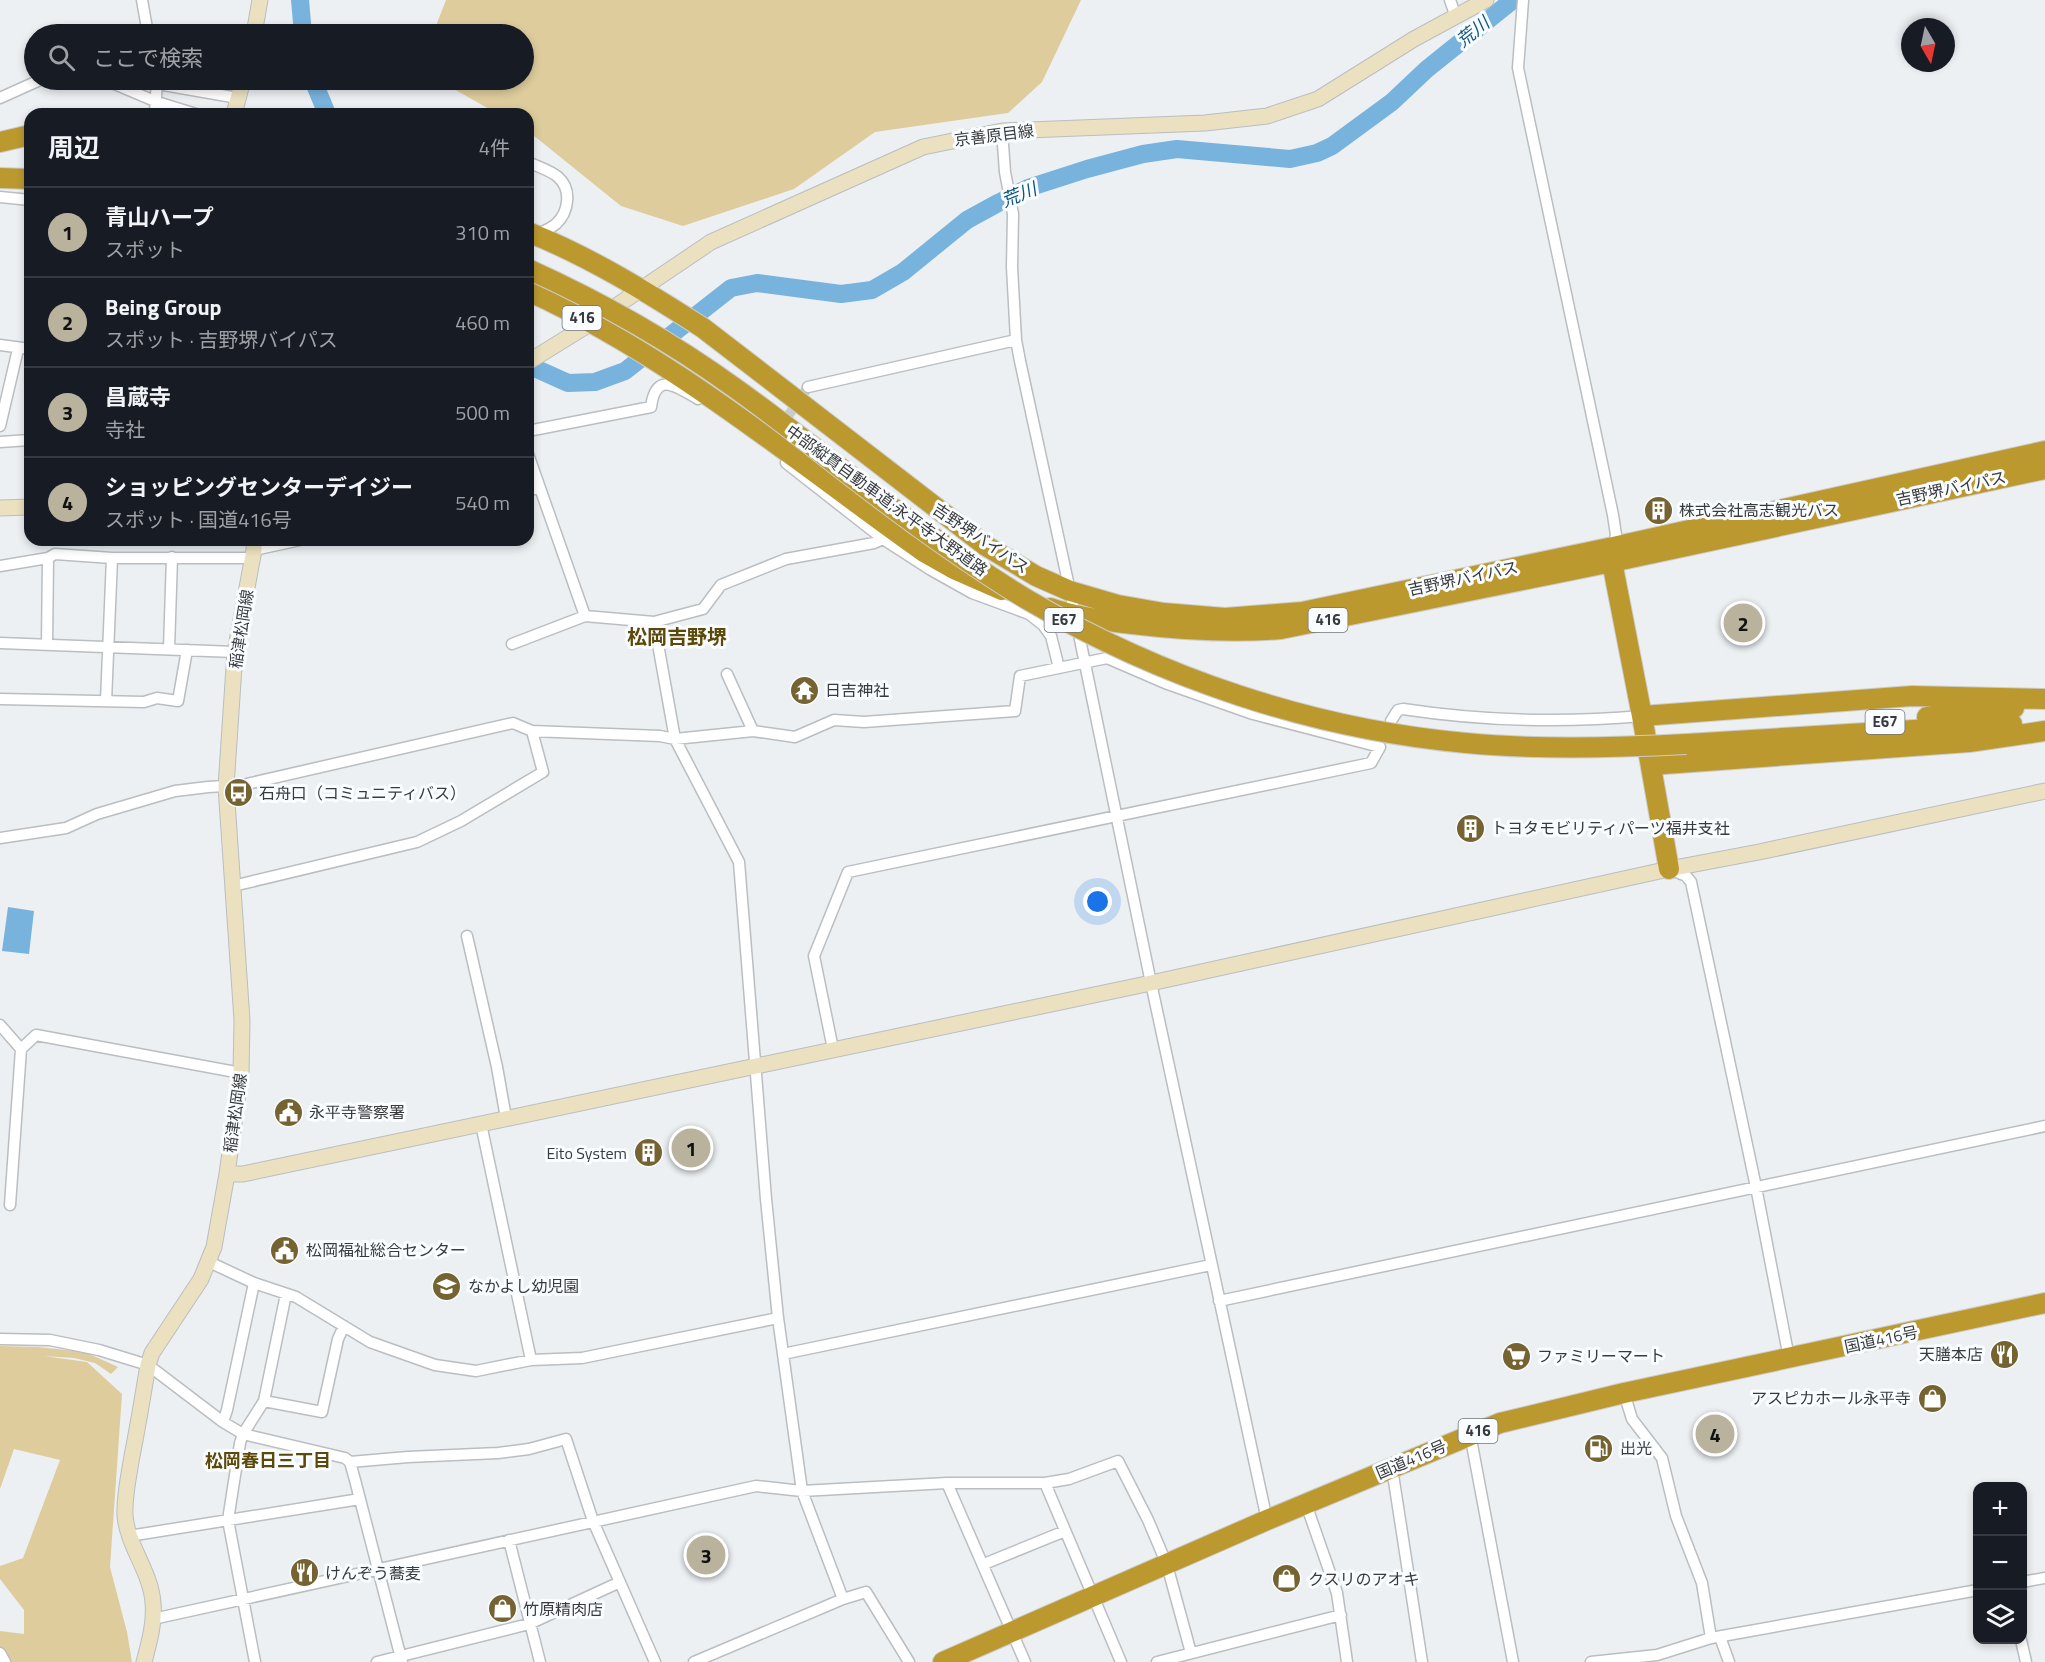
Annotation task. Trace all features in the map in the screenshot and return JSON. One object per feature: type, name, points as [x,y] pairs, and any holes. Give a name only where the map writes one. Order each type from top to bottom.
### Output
[{"type":"highway","points":[[0,142],[24,136]]},
{"type":"highway","points":[[0,165],[24,166]]},
{"type":"highway","points":[[0,178],[24,179]]},
{"type":"highway","name":"吉野堺バイパス","points":[[534,235],[604,268],[703,328],[972,536],[1036,576],[1070,591],[1118,605],[1164,613],[1225,618],[1278,615],[1612,554],[2045,469]]},
{"type":"highway","name":"中部縦貫自動車道;永平寺大野道路","points":[[534,272],[607,307],[690,357],[775,417],[917,526],[1028,600],[1103,640],[1181,675],[1301,714],[1363,728],[1424,738],[1465,743],[1548,747],[1686,744],[2045,722]]},
{"type":"highway","name":"吉野堺バイパス","points":[[534,294],[634,347],[744,419],[924,552],[954,569],[981,582],[1075,615],[1104,621],[1197,631],[1281,629],[1612,554],[2045,451]]},
{"type":"highway","points":[[1612,554],[1669,869]]},
{"type":"highway","points":[[1642,716],[1912,696],[2045,699]]},
{"type":"highway","name":"中部縦貫自動車道;永平寺大野道路","points":[[1725,741],[2045,705]]},
{"type":"highway","points":[[1651,765],[1969,742],[2045,731]]},
{"type":"highway","name":"国道416号","points":[[943,1662],[1267,1520],[1470,1434],[1524,1415],[2045,1303]]},
{"type":"main road","points":[[256,24],[260,0]]},
{"type":"main road","name":"京善原目線","points":[[534,358],[705,246],[923,147],[1002,131],[1205,123],[1267,116],[1318,99],[1414,39],[1486,0]]},
{"type":"main road","points":[[236,108],[240,90]]},
{"type":"main road","points":[[0,508],[24,507]]},
{"type":"main road","name":"稲津松岡線","points":[[144,1662],[153,1619],[153,1602],[129,1536],[125,1513],[126,1496],[148,1365],[157,1342],[201,1279],[214,1247],[241,1073],[242,1020],[226,787],[235,652],[254,549]]},
{"type":"main road","points":[[227,1174],[243,1174],[1151,983],[1669,869],[1751,854],[2045,791]]},
{"type":"street","points":[[142,0],[146,24]]},
{"type":"street","points":[[1450,0],[1456,17]]},
{"type":"street","points":[[1524,3],[1518,68],[1613,515],[1616,535],[1612,554]]},
{"type":"street","points":[[0,98],[24,87]]},
{"type":"street","points":[[129,90],[176,108]]},
{"type":"street","points":[[156,108],[157,90]]},
{"type":"street","points":[[198,90],[238,98]]},
{"type":"street","points":[[1002,131],[1005,172],[1013,214],[1012,267],[1016,340],[1267,1520]]},
{"type":"street","points":[[534,165],[557,176],[568,196],[565,208],[556,224],[534,233]]},
{"type":"street","points":[[0,197],[24,199]]},
{"type":"street","points":[[808,387],[1016,340]]},
{"type":"street","points":[[0,345],[24,349]]},
{"type":"street","points":[[0,426],[18,349]]},
{"type":"street","points":[[534,430],[651,407],[653,396],[658,388],[663,384],[670,384],[707,404],[768,445],[883,539],[972,593],[1029,614],[1052,636],[1059,668]]},
{"type":"street","points":[[0,442],[24,440]]},
{"type":"street","points":[[534,471],[585,616]]},
{"type":"street","points":[[534,489],[540,488]]},
{"type":"street","points":[[512,644],[585,616],[654,622],[703,609],[722,585],[786,559],[874,543],[883,539]]},
{"type":"street","points":[[0,566],[48,558],[55,554],[112,558],[172,557],[269,546]]},
{"type":"street","points":[[169,649],[172,557]]},
{"type":"street","points":[[47,645],[48,558]]},
{"type":"street","points":[[106,701],[112,558]]},
{"type":"street","points":[[654,622],[675,739],[738,862],[778,1317],[802,1491],[843,1599]]},
{"type":"street","points":[[0,643],[235,652]]},
{"type":"street","points":[[0,699],[144,702],[157,698],[177,701],[187,650]]},
{"type":"street","points":[[0,838],[66,828],[97,814],[175,791],[242,785],[513,723],[532,731],[660,736],[675,739],[753,731],[795,737],[834,720],[864,722],[1015,711],[1020,676],[1107,658],[1165,683],[1253,714],[1382,742],[1371,764],[848,872],[814,956],[833,1049]]},
{"type":"street","points":[[727,674],[753,731]]},
{"type":"street","points":[[1391,721],[1398,710],[1403,709],[1471,716],[1563,721],[1642,716]]},
{"type":"street","points":[[232,886],[417,842],[461,821],[543,772],[532,731]]},
{"type":"street","points":[[1669,869],[1688,877],[1691,882],[1756,1187],[1789,1358]]},
{"type":"street","points":[[467,936],[497,1067],[506,1118]]},
{"type":"street","points":[[0,1025],[21,1050]]},
{"type":"street","points":[[10,1205],[21,1050],[36,1035],[241,1073]]},
{"type":"street","points":[[481,1124],[531,1360]]},
{"type":"street","points":[[1219,1301],[2045,1125]]},
{"type":"street","points":[[209,1262],[254,1283],[296,1297],[370,1342],[435,1365],[476,1371],[531,1360],[582,1358],[778,1317]]},
{"type":"street","points":[[783,1354],[1211,1265]]},
{"type":"street","points":[[223,1422],[254,1283]]},
{"type":"street","points":[[255,1662],[228,1520],[240,1443],[243,1434],[264,1401],[286,1294]]},
{"type":"street","points":[[264,1401],[322,1412],[338,1339],[344,1326]]},
{"type":"street","points":[[0,1339],[50,1340],[99,1350],[148,1365],[223,1422],[243,1434],[345,1458],[350,1462],[401,1659]]},
{"type":"street","points":[[1624,1393],[1632,1419],[1662,1458],[1676,1516],[1702,1583],[1716,1638],[1729,1662]]},
{"type":"street","points":[[1470,1434],[1513,1662]]},
{"type":"street","points":[[350,1462],[498,1453],[529,1449],[566,1439],[593,1521],[655,1662]]},
{"type":"street","points":[[153,1619],[756,1486],[802,1491],[947,1483],[1045,1483],[1069,1479],[1118,1461],[1148,1520],[1167,1565],[1191,1653]]},
{"type":"street","points":[[1392,1468],[1422,1662]]},
{"type":"street","points":[[947,1483],[1025,1662]]},
{"type":"street","points":[[1045,1483],[1121,1662]]},
{"type":"street","points":[[129,1536],[360,1499]]},
{"type":"street","points":[[1306,1504],[1337,1593],[1347,1662]]},
{"type":"street","points":[[984,1564],[1065,1531]]},
{"type":"street","points":[[509,1540],[540,1662]]},
{"type":"street","points":[[2027,1581],[2045,1578]]},
{"type":"street","points":[[377,1662],[401,1659],[529,1624],[620,1582]]},
{"type":"street","points":[[1591,1662],[1657,1655],[1716,1638],[1973,1591]]},
{"type":"street","points":[[694,1662],[860,1592],[870,1595],[909,1662]]},
{"type":"street","points":[[1157,1662],[1341,1615]]},
{"type":"street","points":[[2022,1644],[2026,1662]]},
{"type":"street","points":[[0,1653],[4,1662]]},
{"type":"shaded area","points":[[446,0],[1081,0],[1042,82],[1008,113],[875,132],[794,189],[683,226],[621,206],[534,136],[534,108],[487,108],[456,90],[534,90],[534,24],[437,23]]},
{"type":"shaded area","points":[[0,1346],[85,1352],[118,1367],[111,1374],[95,1363],[74,1358],[44,1356],[87,1362],[122,1394],[110,1567],[127,1632],[132,1662],[0,1662],[0,1631],[24,1634],[24,1610],[0,1579],[0,1566],[23,1558],[60,1460],[14,1449],[0,1489]]},
{"type":"water","points":[[8,907],[34,911],[29,954],[2,951]]},
{"type":"waterway","name":"荒川","points":[[300,0],[302,24]]},
{"type":"waterway","name":"荒川","points":[[534,368],[568,383],[595,382],[625,371],[731,288],[757,283],[841,294],[872,290],[903,272],[967,220],[1028,188],[1087,169],[1143,154],[1177,149],[1290,159],[1317,153],[1332,146],[1392,102],[1427,69],[1513,0]]},
{"type":"waterway","name":"荒川","points":[[317,90],[325,108]]},
{"type":"tunnel","points":[[770,442],[808,387]]},
{"type":"place","name":"株式会社高志観光バス","points":[[1658,510]]},
{"type":"place","name":"Being Group","points":[[1743,623]]},
{"type":"place","name":"日吉神社","points":[[804,690]]},
{"type":"place","name":"石舟口（コミュニティバス）","points":[[238,793]]},
{"type":"place","name":"トヨタモビリティパーツ福井支社","points":[[1470,828]]},
{"type":"place","name":"永平寺警察署","points":[[288,1112]]},
{"type":"place","name":"青山ハープ","points":[[691,1148]]},
{"type":"place","name":"Eito System","points":[[648,1153]]},
{"type":"place","name":"松岡福祉総合センター","points":[[285,1250]]},
{"type":"place","name":"なかよし幼児園","points":[[447,1286]]},
{"type":"place","name":"天膳本店","points":[[2004,1354]]},
{"type":"place","name":"ファミリーマート","points":[[1516,1356]]},
{"type":"place","name":"アスピカホール永平寺","points":[[1932,1398]]},
{"type":"place","name":"ショッピングセンターデイジー","points":[[1715,1434]]},
{"type":"place","name":"出光","points":[[1599,1448]]},
{"type":"place","name":"昌蔵寺","points":[[706,1555]]},
{"type":"place","name":"けんぞう蕎麦","points":[[304,1573]]},
{"type":"place","name":"クスリのアオキ","points":[[1287,1579]]},
{"type":"place","name":"竹原精肉店","points":[[502,1609]]},
{"type":"district","name":"松岡吉野堺","points":[[677,637]]},
{"type":"district","name":"松岡春日三丁目","points":[[268,1461]]}]
